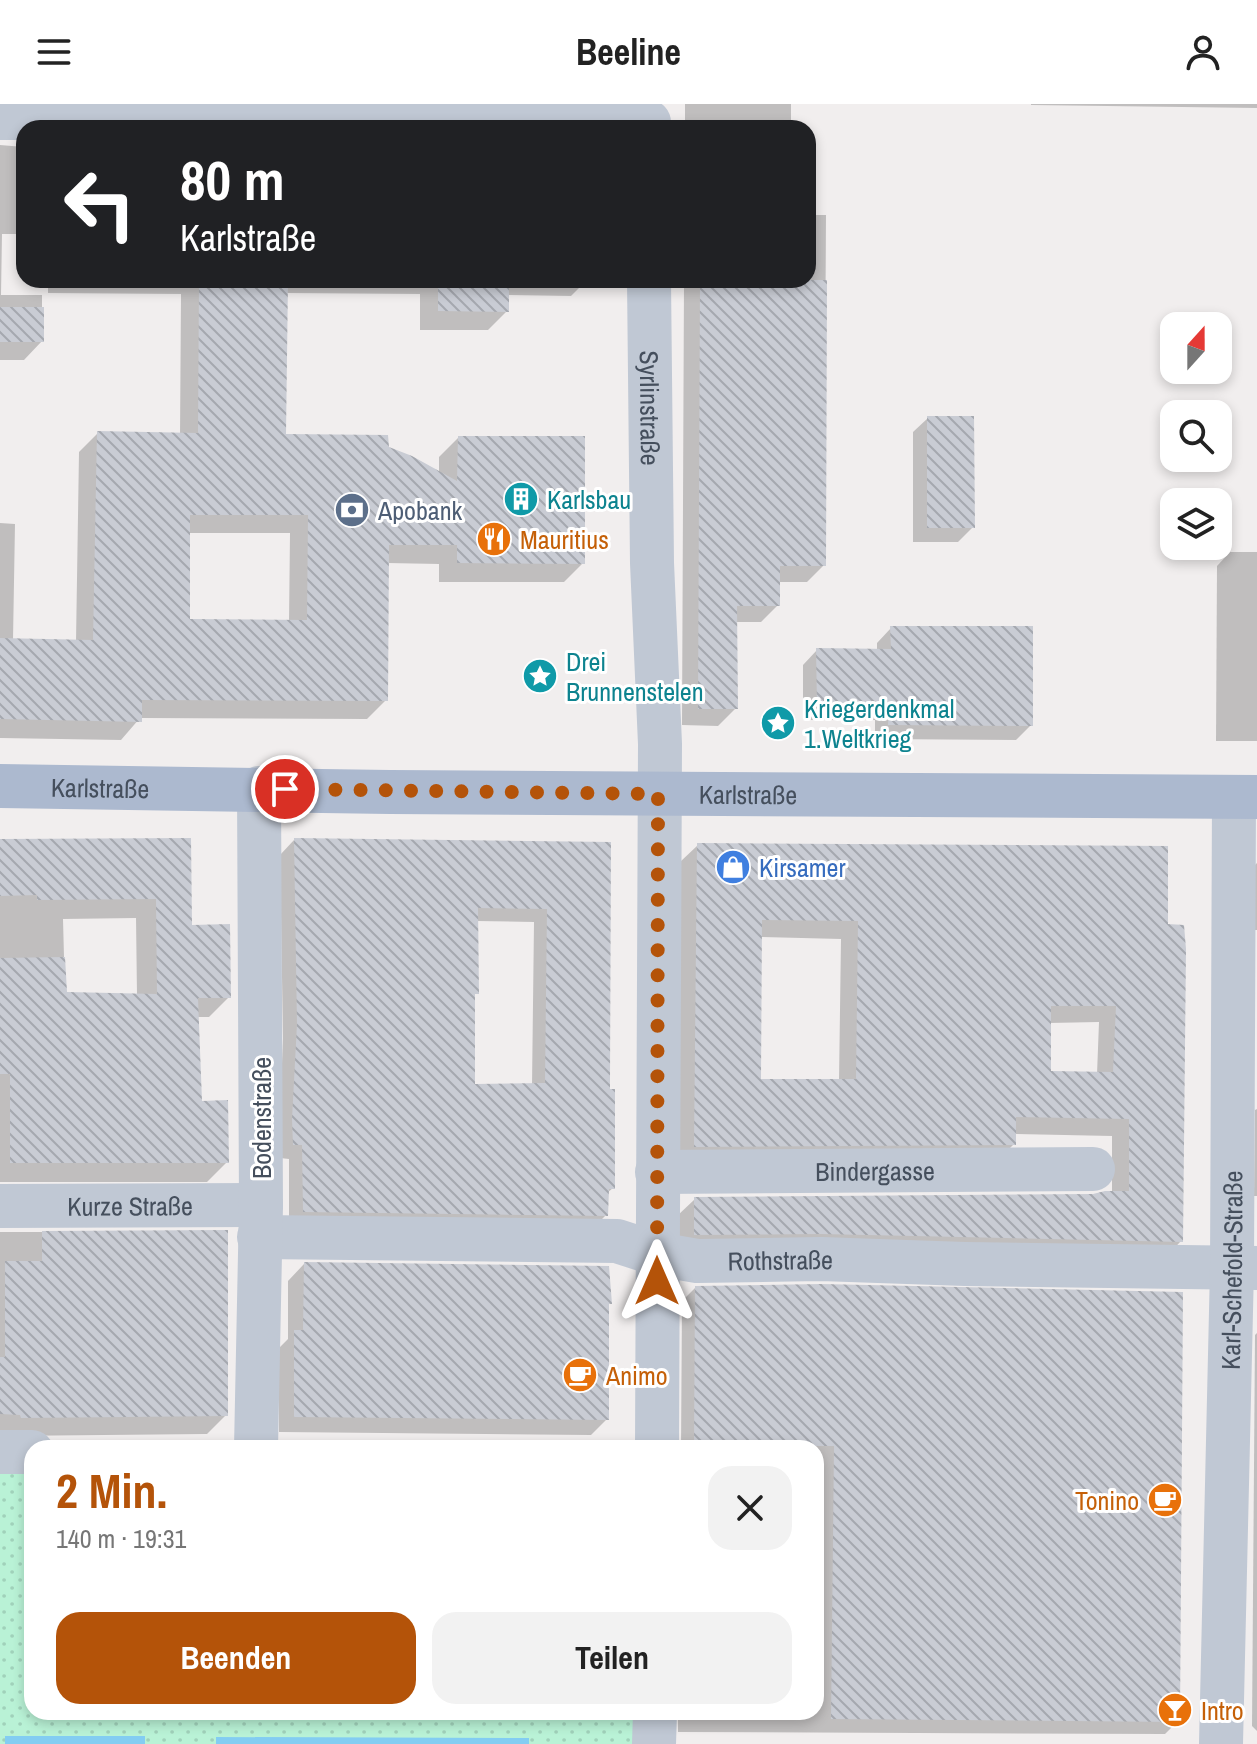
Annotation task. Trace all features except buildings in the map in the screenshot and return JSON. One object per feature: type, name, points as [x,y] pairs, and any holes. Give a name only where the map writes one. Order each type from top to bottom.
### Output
[{"type":"main road","name":"Karlstraße","points":[[0,786],[390,792],[1246,797]]},
{"type":"street","points":[[0,118],[649,118]]},
{"type":"street","name":"Syrlinstraße","points":[[649,288],[652,563],[660,744],[657,1440]]},
{"type":"street","name":"Bodenstraße","points":[[256,1440],[260,1221],[259,788]]},
{"type":"street","name":"Karl-Schefold-Straße","points":[[1221,1744],[1245,1268],[1246,797]]},
{"type":"street","name":"Bindergasse","points":[[657,1172],[1093,1169]]},
{"type":"street","name":"Kurze Straße","points":[[0,1206],[260,1221]]},
{"type":"street","name":"Rothstraße","points":[[260,1221],[617,1241],[657,1254],[697,1261],[821,1259],[1245,1268]]},
{"type":"street","points":[[0,1452],[24,1452]]},
{"type":"street","points":[[654,1744],[655,1720]]},
{"type":"green space","points":[[0,1452],[24,1452],[24,1720],[655,1720],[654,1744],[0,1744]]},
{"type":"water","points":[[5,1736],[145,1736],[145,1744],[5,1744]]},
{"type":"water","points":[[216,1737],[529,1738],[529,1744],[216,1744]]},
{"type":"place","name":"Karlsbau","points":[[521,499]]},
{"type":"place","name":"Apobank","points":[[352,510]]},
{"type":"place","name":"Mauritius","points":[[494,539]]},
{"type":"place","name":"Drei Brunnenstelen","points":[[540,676]]},
{"type":"place","name":"Kriegerdenkmal 1.Weltkrieg","points":[[778,723]]},
{"type":"place","name":"Kirsamer","points":[[733,867]]},
{"type":"place","name":"Animo","points":[[580,1375]]},
{"type":"place","name":"Tonino","points":[[1165,1500]]},
{"type":"place","name":"Intro","points":[[1175,1710]]},
{"type":"route","points":[[285,789],[658,794],[657,1281]]}]
